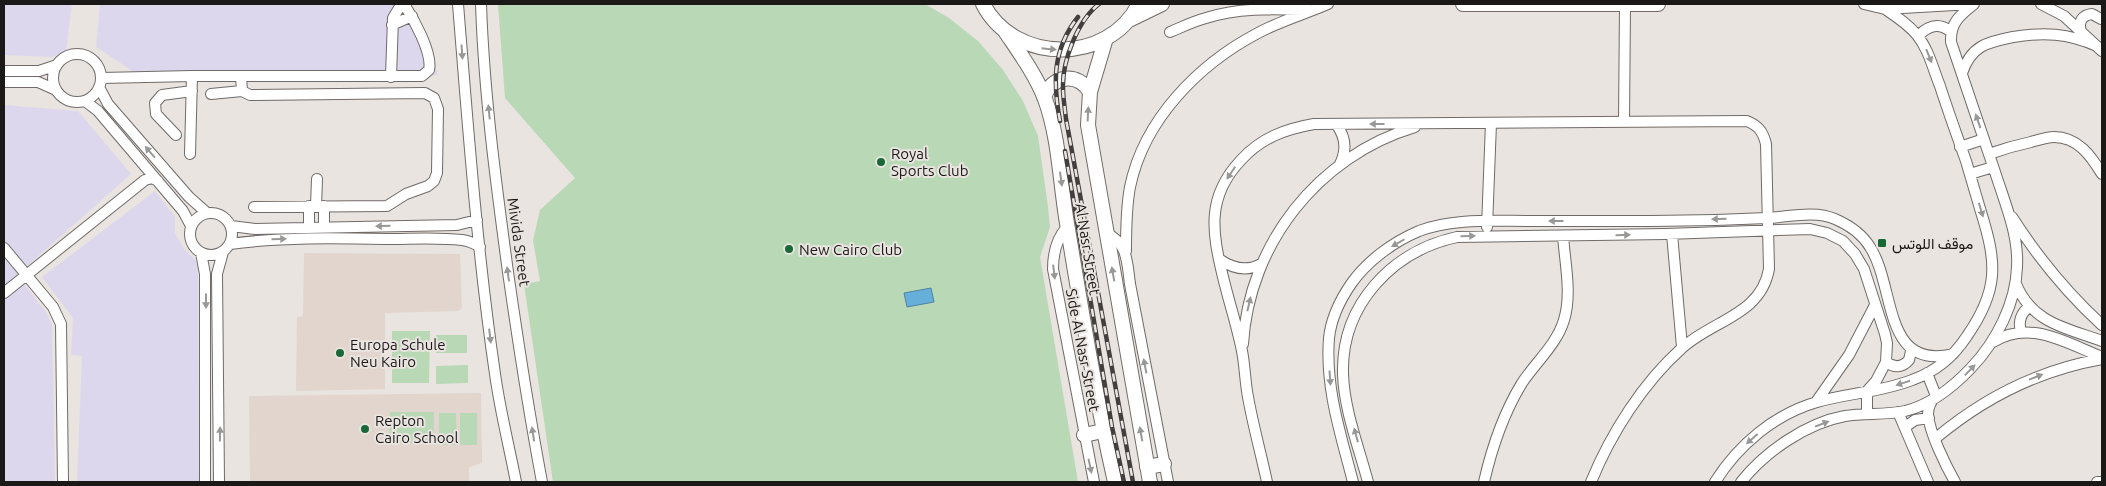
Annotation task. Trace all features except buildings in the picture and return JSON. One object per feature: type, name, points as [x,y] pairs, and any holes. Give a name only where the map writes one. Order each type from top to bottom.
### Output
[{"type":"main road","points":[[972,4],[1022,41],[1035,46],[1062,50],[1092,45],[1106,38],[1127,21],[1162,4]]},
{"type":"main road","name":"Al Nasr Street","points":[[983,4],[1036,80],[1044,96],[1054,130],[1067,227],[1115,482]]},
{"type":"main road","points":[[1127,21],[1139,4]]},
{"type":"main road","points":[[1463,4],[1658,4]]},
{"type":"main road","name":"Al Nasr Street","points":[[1106,38],[1090,92],[1088,125],[1150,482]]},
{"type":"main road","points":[[1044,96],[1052,84],[1066,78],[1080,82],[1090,92]]},
{"type":"main road","points":[[1084,435],[1104,431]]},
{"type":"main road","points":[[1147,467],[1164,464]]},
{"type":"street","points":[[458,4],[477,220],[495,375],[515,481]]},
{"type":"street","name":"Mivida Street","points":[[481,4],[482,49],[496,188],[518,339],[542,482]]},
{"type":"street","points":[[1168,482],[1130,284],[1126,251],[1127,209],[1130,186],[1137,162],[1156,127],[1176,98],[1214,60],[1259,32],[1328,4]]},
{"type":"street","points":[[1864,4],[1885,9],[1973,4]]},
{"type":"street","points":[[1741,482],[1765,456],[1797,435],[1842,417],[1913,409],[1963,377],[1992,343],[2010,303],[2016,284],[2018,264],[2016,244],[2007,209],[1951,42],[1950,31],[1958,17],[1973,4]]},
{"type":"street","points":[[2041,4],[2064,16],[2100,48]]},
{"type":"street","points":[[100,82],[192,76],[391,77],[422,76],[430,67],[426,49],[412,16],[405,5],[396,11],[392,18],[391,77]]},
{"type":"street","points":[[1624,122],[1625,5]]},
{"type":"street","points":[[1715,482],[1735,456],[1760,432],[1790,413],[1816,402],[1896,386],[1927,374],[1953,354],[1980,318],[1989,296],[1993,271],[1991,245],[1970,174],[1928,54],[1918,36],[1904,21],[1885,9]]},
{"type":"street","points":[[1170,32],[1207,17],[1242,11],[1314,10]]},
{"type":"street","points":[[2081,31],[2080,21],[2083,17],[2092,14],[2102,18]]},
{"type":"street","points":[[392,25],[412,16]]},
{"type":"street","points":[[1918,36],[1930,27],[1937,25],[1950,31]]},
{"type":"street","points":[[1962,73],[1966,61],[1974,52],[1988,42],[2043,33],[2071,36],[2100,48]]},
{"type":"street","points":[[4,71],[39,70],[57,65],[70,55],[86,56],[97,64],[100,82],[108,104],[189,198],[206,213],[218,214],[228,221],[231,226],[232,238],[226,248],[217,274],[219,482]]},
{"type":"street","points":[[56,90],[53,75],[57,65]]},
{"type":"street","points":[[190,154],[192,76]]},
{"type":"street","points":[[241,76],[242,91]]},
{"type":"street","points":[[254,76],[256,96]]},
{"type":"street","points":[[4,82],[38,82],[56,90],[69,101],[85,101],[92,97],[100,82]]},
{"type":"street","points":[[176,135],[156,114],[155,103],[162,95],[192,91]]},
{"type":"street","points":[[211,94],[242,91],[247,95],[256,96],[425,93],[435,100],[438,109],[438,169],[436,177],[431,184],[406,194],[387,206],[254,207]]},
{"type":"street","points":[[85,101],[98,111],[183,211],[191,226],[191,241],[201,253],[205,274],[205,482]]},
{"type":"street","points":[[1267,482],[1248,397],[1242,353],[1215,241],[1213,222],[1216,202],[1223,184],[1234,167],[1250,150],[1270,136],[1291,128],[1314,124],[1747,121],[1757,126],[1764,134],[1766,144],[1769,269],[1760,295],[1754,302],[1682,347],[1660,371],[1635,403],[1599,463],[1591,482]]},
{"type":"street","points":[[1487,236],[1491,123]]},
{"type":"street","points":[[1336,124],[1344,140],[1344,152],[1340,164]]},
{"type":"street","points":[[1242,353],[1250,299],[1262,264],[1270,246],[1291,213],[1321,180],[1340,164],[1381,140],[1425,124]]},
{"type":"street","points":[[1989,154],[2020,144],[2054,137],[2064,138],[2081,147],[2089,154],[2102,174]]},
{"type":"street","points":[[1960,146],[1984,138]]},
{"type":"street","points":[[4,293],[145,180],[155,178],[163,167]]},
{"type":"street","points":[[1970,174],[1993,167]]},
{"type":"street","points":[[309,227],[316,206],[317,179]]},
{"type":"street","points":[[316,206],[324,227]]},
{"type":"street","points":[[2007,209],[2042,261],[2102,325]]},
{"type":"street","points":[[191,226],[195,220],[206,213]]},
{"type":"street","points":[[1353,482],[1337,420],[1329,373],[1329,337],[1334,316],[1345,292],[1358,273],[1385,250],[1420,231],[1449,225],[1488,221],[1678,221],[1768,218],[1816,214],[1839,221],[1859,234],[1870,246],[1877,260],[1898,331],[1901,338],[1912,351],[1924,356],[1938,357],[1953,354]]},
{"type":"street","points":[[231,226],[255,229],[432,226],[463,224],[477,220]]},
{"type":"street","points":[[1666,221],[1662,228],[1672,234]]},
{"type":"street","points":[[1672,234],[1682,228],[1678,221]]},
{"type":"street","points":[[405,226],[406,239]]},
{"type":"street","points":[[432,226],[433,239]]},
{"type":"street","name":"Side Al Nasr Street","points":[[1067,227],[1056,245],[1053,269],[1094,482]]},
{"type":"street","points":[[1368,482],[1346,397],[1343,375],[1346,341],[1358,308],[1382,276],[1410,254],[1446,239],[1487,236],[1672,234],[1810,229],[1827,233],[1843,242],[1855,254],[1864,269],[1887,343],[1886,362],[1882,372],[1867,391],[1867,413]]},
{"type":"street","points":[[1106,233],[1118,240],[1126,251]]},
{"type":"street","points":[[1672,234],[1682,347]]},
{"type":"street","points":[[1484,482],[1494,446],[1512,402],[1535,364],[1558,335],[1564,319],[1567,303],[1564,236]]},
{"type":"street","points":[[201,253],[216,255],[226,248],[265,240],[433,239],[462,240],[473,242],[480,247]]},
{"type":"street","points":[[4,248],[53,307],[61,324],[62,482]]},
{"type":"street","points":[[1219,259],[1229,265],[1240,268],[1251,268],[1262,264]]},
{"type":"street","points":[[2016,284],[2029,307],[2047,321],[2102,341]]},
{"type":"street","points":[[1816,402],[1849,355],[1875,305]]},
{"type":"street","points":[[2021,331],[2020,320],[2023,313],[2029,307]]},
{"type":"street","points":[[1992,343],[2003,336],[2021,331],[2040,333],[2102,358]]},
{"type":"street","points":[[1886,362],[1895,367],[1900,366],[1909,360],[1912,351]]},
{"type":"street","points":[[1936,438],[1973,409],[2015,386],[2059,368],[2102,358]]},
{"type":"street","points":[[1927,374],[1936,396]]},
{"type":"street","points":[[1936,396],[1930,406],[1929,418],[1954,482],[1950,482]]},
{"type":"street","points":[[1898,412],[1928,482]]},
{"type":"street","points":[[1905,428],[1916,420],[1929,418]]},
{"type":"street","points":[[2097,482],[2102,482]]},
{"type":"shaded area","points":[[4,4],[72,4],[66,51],[52,57],[4,55]]},
{"type":"shaded area","points":[[100,4],[409,4],[417,15],[438,75],[143,78],[96,47]]},
{"type":"shaded area","points":[[4,105],[78,111],[131,174],[17,275],[45,311],[52,324],[55,482],[4,482]]},
{"type":"shaded area","points":[[155,191],[175,217],[175,233],[185,250],[198,263],[199,482],[77,482],[82,356],[71,355],[73,318],[42,277]]},
{"type":"shaded area","name":"Europa Schule Neu Kairo","points":[[304,253],[460,254],[462,308],[458,311],[385,313],[385,389],[296,391],[297,317],[303,316]]},
{"type":"shaded area","name":"Repton Cairo School","points":[[481,393],[482,463],[469,467],[469,482],[250,482],[249,396]]},
{"type":"green space","name":"New Cairo Club","points":[[498,4],[925,4],[949,18],[978,41],[1003,70],[1023,101],[1038,136],[1050,227],[1040,257],[1078,482],[553,482],[524,284],[540,281],[533,240],[540,210],[575,178],[505,98]]},
{"type":"green space","points":[[392,331],[430,331],[429,383],[392,383]]},
{"type":"green space","points":[[436,335],[467,335],[467,353],[436,353]]},
{"type":"green space","points":[[468,365],[468,383],[436,384],[436,366]]},
{"type":"green space","points":[[390,412],[434,412],[433,443],[389,443]]},
{"type":"green space","points":[[439,413],[456,413],[457,445],[439,445]]},
{"type":"green space","points":[[460,413],[477,413],[477,445],[460,445]]},
{"type":"water","points":[[931,288],[934,302],[907,307],[904,293]]},
{"type":"railway","points":[[1099,4],[1084,20],[1068,54],[1063,77],[1063,96],[1133,482]]},
{"type":"railway","points":[[1060,121],[1056,93],[1059,54],[1069,29],[1078,17]]},
{"type":"railway","points":[[1065,151],[1112,427],[1124,482]]},
{"type":"place","name":"Royal Sports Club","points":[[881,162]]},
{"type":"place","name":"موقف اللوتس","points":[[1882,243]]},
{"type":"place","name":"New Cairo Club","points":[[789,249]]},
{"type":"place","name":"Europa Schule Neu Kairo","points":[[340,353]]},
{"type":"place","name":"Repton Cairo School","points":[[365,429]]}]
